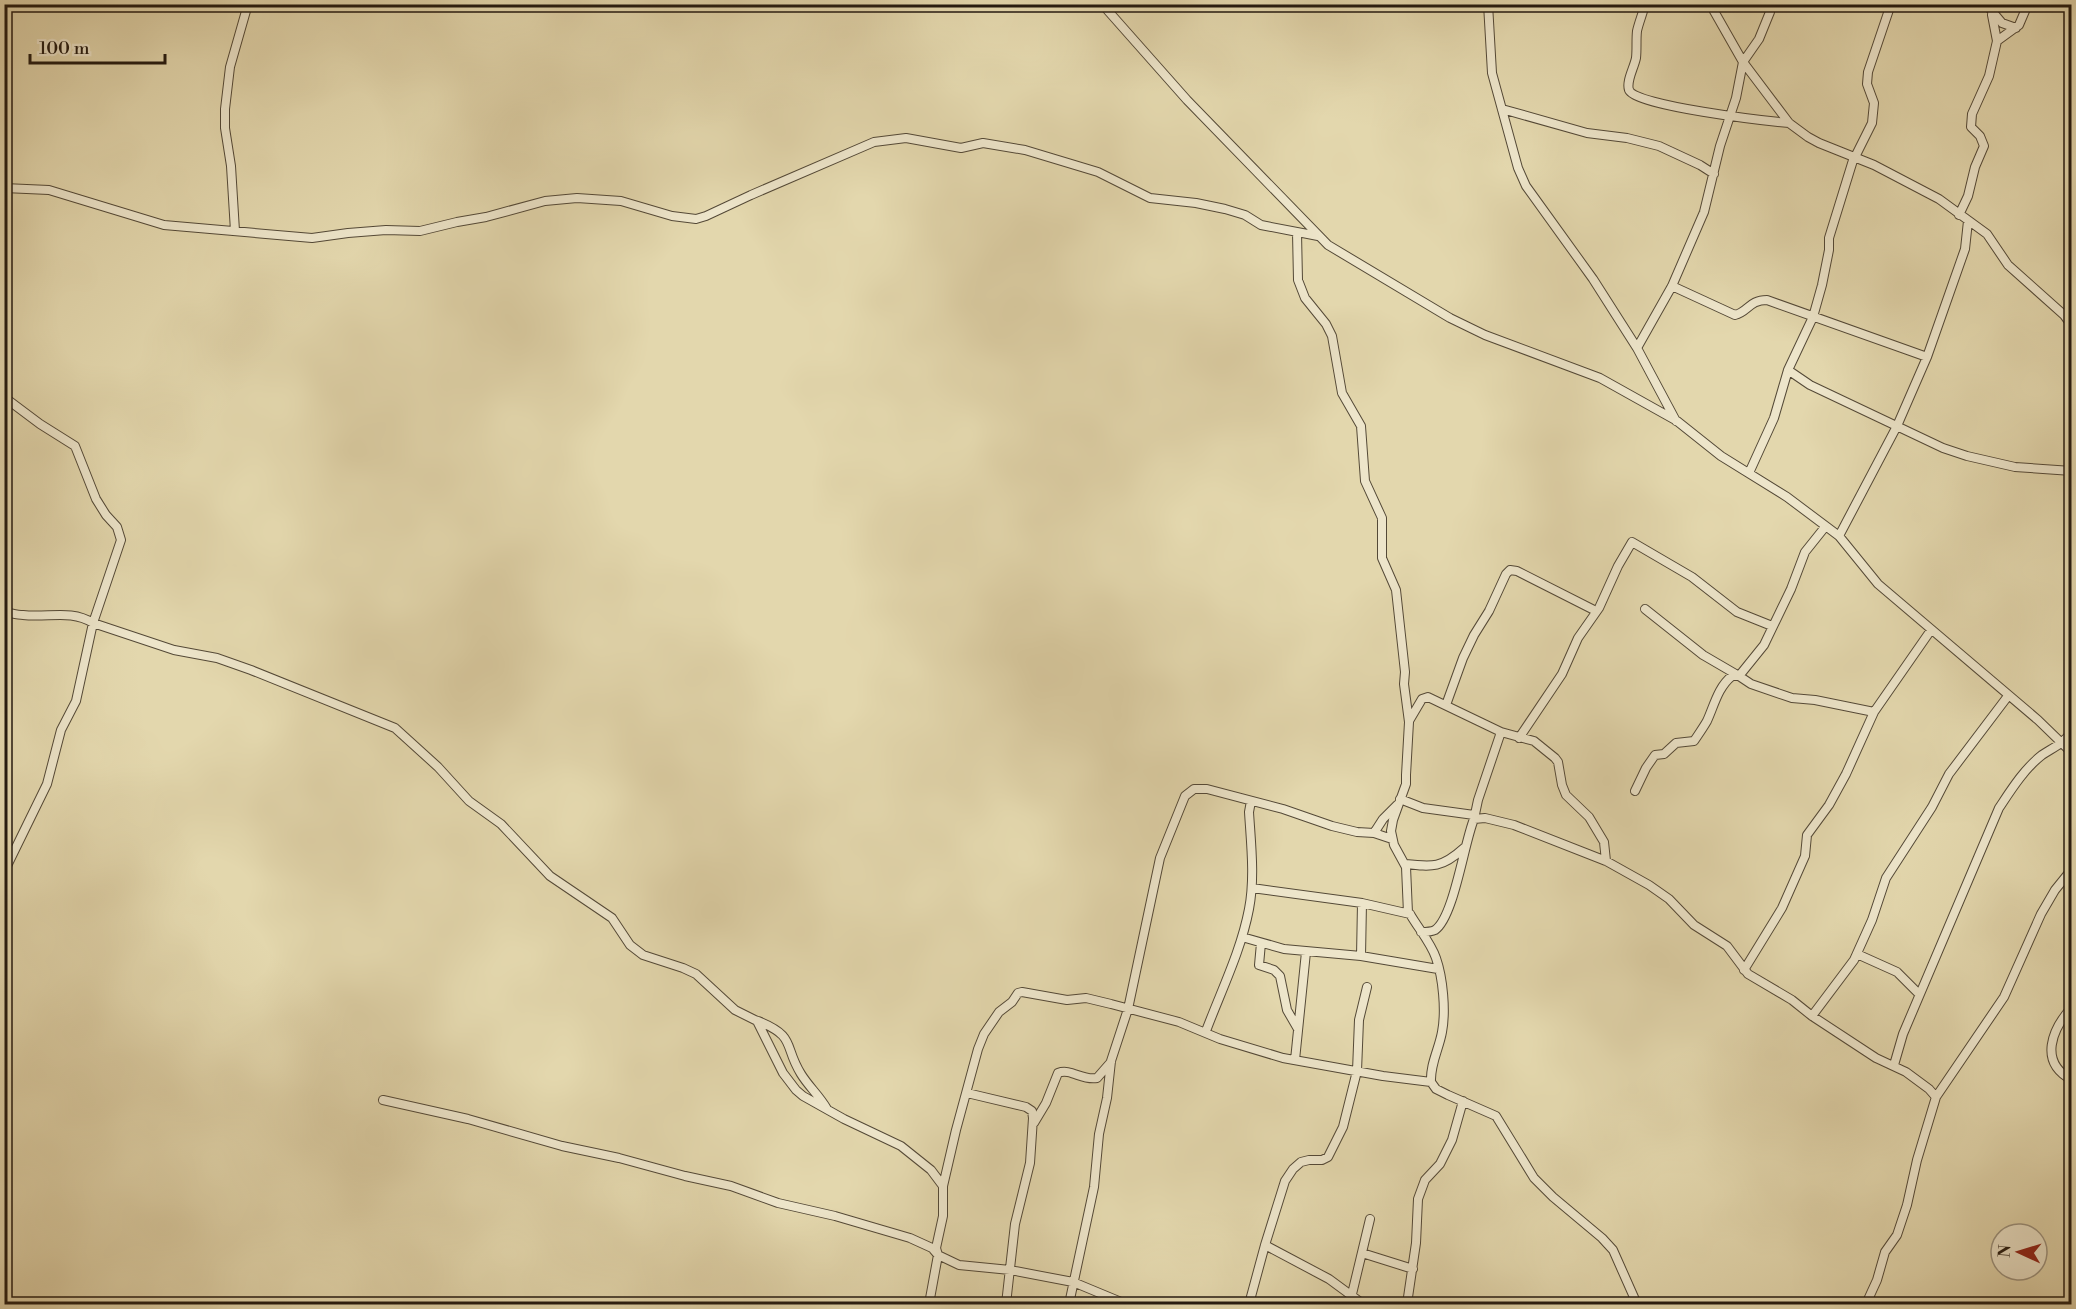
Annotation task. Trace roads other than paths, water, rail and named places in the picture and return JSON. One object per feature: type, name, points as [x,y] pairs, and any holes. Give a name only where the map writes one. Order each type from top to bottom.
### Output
[{"type":"street","points":[[235,231],[225,109],[230,67],[248,4]]},
{"type":"street","points":[[1102,4],[1186,100],[1332,248],[1450,318],[1496,340],[1600,378],[1677,421],[1721,456],[1787,497],[1839,536],[1878,584],[2038,720],[2061,745],[2072,753]]},
{"type":"street","points":[[1488,4],[1492,74],[1517,165],[1526,186],[1593,279],[1637,348],[1677,421]]},
{"type":"street","points":[[1645,4],[1638,31],[1636,58],[1629,83],[1631,93],[1652,102],[1731,116],[1789,123]]},
{"type":"street","points":[[1710,4],[1743,62],[1789,123],[1808,137],[1926,190],[1987,234],[2008,265],[2064,315],[2072,326]]},
{"type":"street","points":[[1637,348],[1672,286],[1704,212],[1731,116],[1743,62],[1759,39],[1771,4]]},
{"type":"street","points":[[1749,473],[1774,418],[1788,370],[1812,317],[1822,285],[1829,238],[1855,157],[1872,123],[1874,103],[1867,84],[1868,72],[1892,4]]},
{"type":"street","points":[[1986,4],[2002,23],[2016,28]]},
{"type":"street","points":[[1997,41],[2016,28],[2025,15],[2028,4]]},
{"type":"street","points":[[1959,215],[1968,196],[1984,146],[1980,136],[1971,127],[1971,118],[1989,76],[1997,41],[1992,13]]},
{"type":"street","points":[[1502,109],[1587,133],[1617,136],[1659,146],[1714,174]]},
{"type":"street","points":[[4,188],[49,190],[164,225],[312,238],[370,231],[420,231],[486,218],[545,201],[577,198],[621,201],[672,216],[696,219],[874,142],[906,138],[962,148],[984,143],[1025,150],[1098,172],[1150,198],[1225,209],[1245,215],[1261,225],[1318,236]]},
{"type":"street","points":[[1839,536],[1897,426],[1927,357],[1965,249],[1968,221]]},
{"type":"street","points":[[1297,233],[1298,280],[1305,298],[1326,324],[1332,336],[1342,393],[1361,426],[1365,481],[1383,518],[1382,558],[1396,590],[1409,722],[1406,784],[1393,820],[1392,839],[1405,864],[1408,878],[1408,913],[1437,958],[1444,1015],[1442,1036],[1430,1073],[1431,1082],[1436,1089],[1496,1116],[1534,1178],[1613,1250],[1637,1305]]},
{"type":"street","points":[[1672,286],[1735,315],[1743,312],[1753,303],[1767,300],[1927,357]]},
{"type":"street","points":[[1788,370],[1810,385],[1943,448],[1980,460],[2015,467],[2072,471]]},
{"type":"street","points":[[4,397],[75,446],[96,499],[117,527],[120,544],[93,623],[76,702],[61,730],[47,784],[4,872]]},
{"type":"street","points":[[1742,678],[1764,645],[1791,589],[1805,552],[1825,527]]},
{"type":"street","points":[[1519,738],[1562,674],[1578,638],[1596,611],[1618,566],[1633,542],[1692,578],[1737,612],[1772,626]]},
{"type":"street","points":[[1446,705],[1463,658],[1510,570],[1596,611]]},
{"type":"street","points":[[1645,609],[1702,655],[1742,678],[1792,698],[1815,700],[1874,712]]},
{"type":"street","points":[[4,612],[23,615],[68,614],[83,617],[93,623],[174,650],[216,658],[251,670],[395,728],[438,767],[468,801],[501,824],[550,876],[612,918],[630,945],[643,955],[691,971],[702,978],[735,1010],[785,1037],[799,1071],[827,1110]]},
{"type":"street","points":[[1744,970],[1782,908],[1805,856],[1807,835],[1829,805],[1846,774],[1874,712],[1931,630]]},
{"type":"street","points":[[1635,791],[1655,755],[1664,754],[1676,743],[1694,741],[1706,723],[1726,681],[1732,676],[1742,678]]},
{"type":"street","points":[[1409,722],[1424,698],[1428,696],[1501,732],[1534,741],[1557,760],[1566,795],[1589,817],[1604,842],[1606,861]]},
{"type":"street","points":[[1812,1016],[1857,954],[1872,920],[1886,878],[1932,807],[1956,762],[2008,696]]},
{"type":"street","points":[[1894,1065],[1903,1034],[1919,994],[1983,850],[1999,808],[2014,784],[2032,765],[2042,755],[2061,745],[2072,731]]},
{"type":"street","points":[[1421,932],[1430,932],[1437,928],[1445,915],[1454,892],[1464,848],[1501,732]]},
{"type":"street","points":[[1069,1305],[1094,1186],[1111,1061],[1128,1010],[1160,858],[1185,796],[1194,789],[1207,789],[1283,809],[1332,826],[1357,832],[1374,833],[1392,839]]},
{"type":"street","points":[[1206,1031],[1242,937],[1250,907],[1252,888],[1248,812],[1251,801]]},
{"type":"street","points":[[1398,802],[1514,825],[1606,861],[1669,899],[1694,925],[1727,946],[1744,970],[1876,1058],[1894,1065],[1919,1082],[1935,1097]]},
{"type":"street","points":[[1374,833],[1398,802]]},
{"type":"street","points":[[1405,864],[1424,867],[1437,866],[1448,862],[1464,848]]},
{"type":"street","points":[[1866,1305],[1877,1280],[1885,1252],[1897,1235],[1907,1205],[1935,1097],[2004,997],[2041,914],[2055,890],[2072,869]]},
{"type":"street","points":[[1252,888],[1362,903],[1410,914]]},
{"type":"street","points":[[1361,956],[1362,903]]},
{"type":"street","points":[[1242,937],[1284,949],[1361,956],[1438,969]]},
{"type":"street","points":[[1261,943],[1259,965],[1274,970],[1280,976],[1287,1010],[1299,1029]]},
{"type":"street","points":[[1295,1060],[1306,952]]},
{"type":"street","points":[[1857,954],[1897,972],[1919,994]]},
{"type":"street","points":[[1249,1305],[1285,1181],[1301,1162],[1326,1159],[1343,1127],[1357,1071],[1359,1020],[1367,987]]},
{"type":"street","points":[[929,1305],[938,1255],[936,1248],[944,1216],[943,1186],[978,1048],[984,1034],[999,1012],[1012,1002],[1018,993],[1027,992],[1067,1000],[1086,998],[1162,1017],[1206,1031],[1241,1046],[1295,1060],[1431,1082]]},
{"type":"street","points":[[2072,1007],[2059,1021],[2052,1035],[2055,1064],[2064,1075],[2072,1080]]},
{"type":"street","points":[[757,1021],[788,1082],[803,1096],[901,1146],[932,1170],[943,1186]]},
{"type":"street","points":[[1034,1124],[1046,1103],[1054,1078],[1058,1073],[1069,1071],[1084,1078],[1097,1078],[1111,1061]]},
{"type":"street","points":[[967,1093],[1026,1107],[1032,1111],[1034,1124],[1030,1163],[1018,1206],[1006,1305]]},
{"type":"street","points":[[383,1100],[468,1119],[562,1146],[731,1186],[778,1203],[835,1216],[910,1238],[932,1248],[938,1255],[959,1265],[1010,1270],[1073,1282],[1126,1305]]},
{"type":"street","points":[[1407,1305],[1413,1269],[1418,1199],[1425,1180],[1440,1164],[1452,1140],[1463,1101]]},
{"type":"street","points":[[1352,1294],[1370,1219]]},
{"type":"street","points":[[1265,1245],[1306,1266],[1352,1294],[1363,1305]]},
{"type":"street","points":[[1362,1252],[1413,1269]]}]
